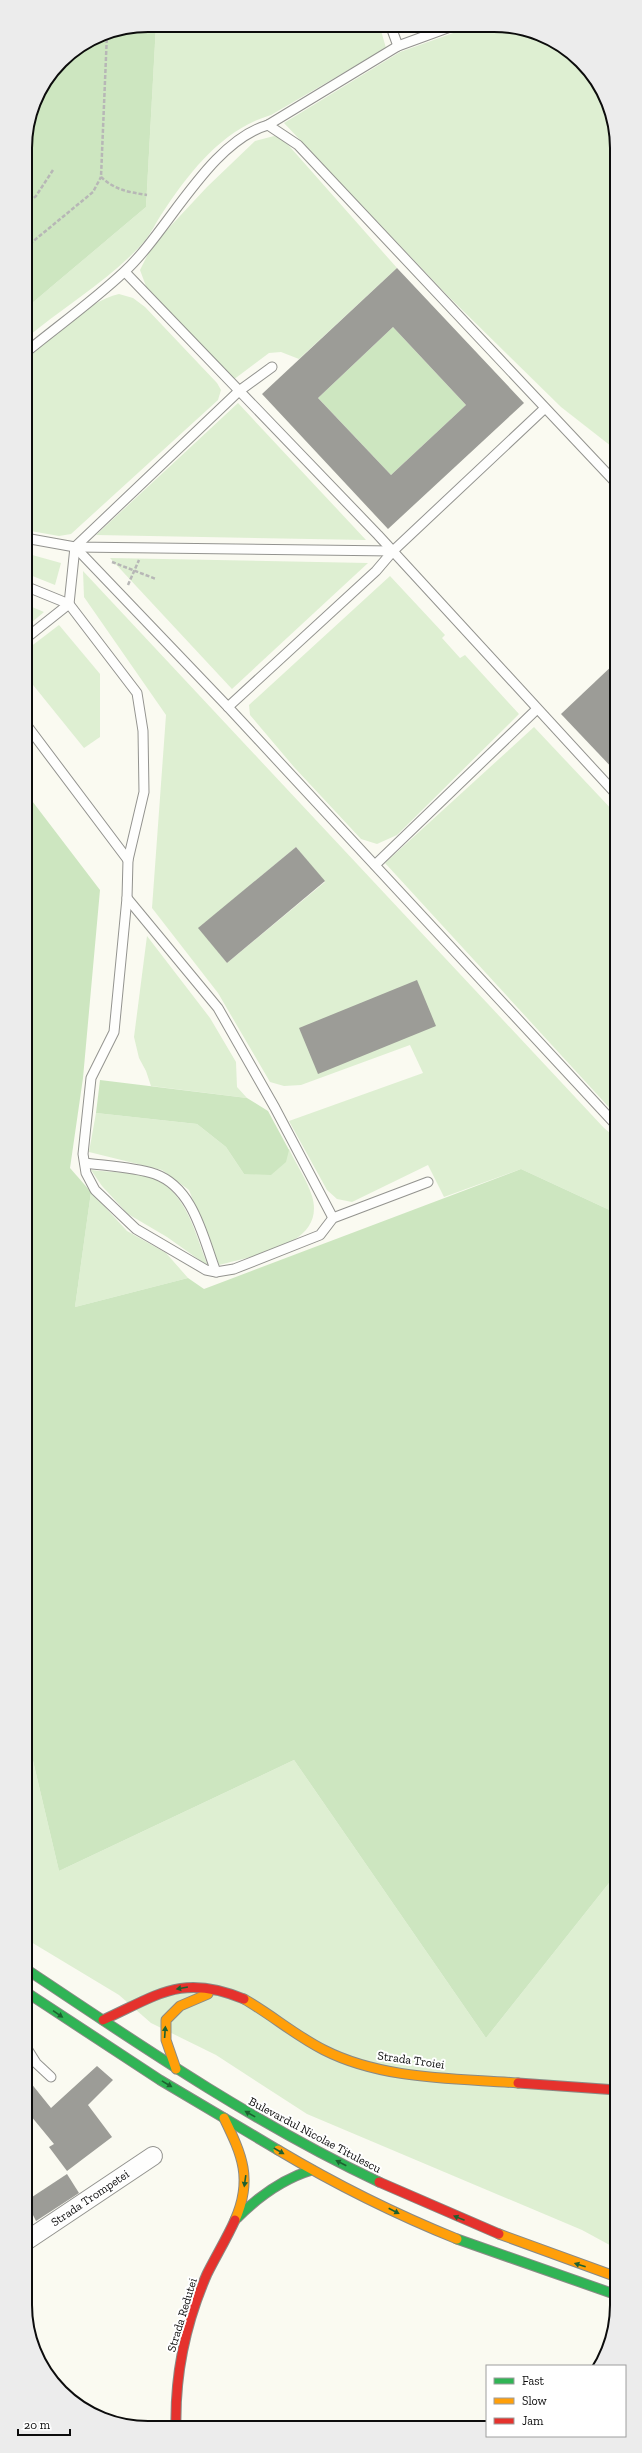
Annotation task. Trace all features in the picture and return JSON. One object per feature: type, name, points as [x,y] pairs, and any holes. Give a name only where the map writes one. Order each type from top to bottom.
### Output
[{"type":"main road","name":"Bulevardul Nicolae Titulescu","points":[[32,1973],[176,2069],[240,2108],[406,2196],[501,2236],[610,2275]]},
{"type":"main road","name":"Strada Troiei","points":[[103,2020],[151,1995],[186,1986],[221,1990],[257,2005],[292,2032],[324,2050],[362,2065],[423,2076],[610,2089]]},
{"type":"main road","points":[[176,2069],[164,2037],[168,2015],[179,2004],[221,1990]]},
{"type":"main road","points":[[32,1996],[108,2047],[312,2170],[417,2223],[487,2251],[610,2293]]},
{"type":"main road","points":[[224,2118],[235,2140],[246,2174],[237,2218]]},
{"type":"main road","points":[[237,2218],[271,2187],[296,2174],[312,2170]]},
{"type":"main road","name":"Strada Redutei","points":[[176,2421],[177,2383],[193,2314],[208,2273],[237,2218]]},
{"type":"street","name":"Strada Trompetei","points":[[32,2237],[153,2156]]},
{"type":"lane","points":[[393,32],[398,46]]},
{"type":"lane","points":[[32,347],[125,272],[200,178],[239,138],[253,129],[268,125],[398,46],[436,32]]},
{"type":"lane","points":[[268,125],[298,145],[544,409],[610,477]]},
{"type":"lane","points":[[125,272],[393,551],[610,788]]},
{"type":"lane","points":[[32,633],[69,604],[75,547],[239,391],[272,367]]},
{"type":"lane","points":[[228,707],[376,571],[393,551],[544,409]]},
{"type":"lane","points":[[32,539],[75,547],[393,551]]},
{"type":"lane","points":[[75,547],[228,707],[610,1119]]},
{"type":"lane","points":[[32,589],[69,604],[137,693],[143,730],[144,792],[128,860],[127,898],[114,1032],[91,1078],[83,1154],[86,1173],[95,1190],[131,1224],[206,1270],[216,1272],[234,1269],[320,1235],[333,1218],[428,1182]]},
{"type":"lane","points":[[375,865],[537,709]]},
{"type":"lane","points":[[32,731],[128,860]]},
{"type":"lane","points":[[127,898],[218,1008],[275,1108],[333,1218]]},
{"type":"lane","points":[[85,1163],[140,1170],[156,1174],[171,1182],[184,1194],[192,1209],[216,1272]]},
{"type":"lane","points":[[32,2057],[36,2063],[51,2077]]},
{"type":"path","points":[[32,242],[93,192],[101,177],[107,40]]},
{"type":"path","points":[[32,200],[53,170]]},
{"type":"path","points":[[101,177],[111,187],[147,195]]},
{"type":"path","points":[[123,597],[143,549]]},
{"type":"path","points":[[105,559],[156,579]]},
{"type":"green space","points":[[156,32],[381,32],[386,48],[271,115],[238,130],[209,153],[173,197],[151,232],[131,256],[102,281],[32,333],[32,303],[146,207]]},
{"type":"green space","points":[[156,32],[146,207],[32,303],[32,140],[36,118],[44,96],[51,83],[61,71],[83,51],[103,41],[125,34]]},
{"type":"green space","points":[[456,32],[494,32],[517,34],[532,38],[559,51],[581,71],[591,83],[598,96],[606,118],[610,148],[610,445],[561,407],[446,294],[284,123],[400,52]]},
{"type":"green space","points":[[274,136],[283,139],[397,268],[299,359],[281,352],[269,353],[233,380],[147,289],[140,270],[148,254],[165,232],[207,187],[255,141]]},
{"type":"green space","points":[[119,294],[133,298],[145,307],[217,383],[221,390],[218,400],[71,534],[59,536],[32,531],[32,354],[69,322],[106,298]]},
{"type":"green space","points":[[393,327],[466,405],[391,475],[318,398]]},
{"type":"green space","points":[[238,403],[366,540],[96,535]]},
{"type":"green space","points":[[32,555],[61,563],[55,585],[32,576]]},
{"type":"green space","points":[[110,558],[368,563],[232,689]]},
{"type":"green space","points":[[83,571],[610,1133],[610,1210],[521,1169],[444,1197],[428,1165],[352,1202],[337,1199],[327,1190],[289,1121],[423,1073],[410,1045],[301,1085],[284,1086],[270,1082],[218,993],[152,908],[166,715],[84,597]],"holes":[[[296,847],[325,882],[227,963],[199,928]]]},
{"type":"green space","points":[[390,576],[445,635],[442,638],[460,658],[465,655],[519,714],[397,835],[377,844],[361,839],[294,767],[250,715],[249,705]]},
{"type":"green space","points":[[32,607],[44,612],[32,622]]},
{"type":"green space","points":[[59,625],[100,674],[100,737],[84,748],[32,684],[32,646]]},
{"type":"green space","points":[[534,727],[610,808],[610,1108],[385,863]]},
{"type":"green space","points":[[32,801],[100,890],[83,1078],[70,1168],[91,1192],[75,1307],[188,1278],[204,1289],[521,1169],[610,1210],[610,1882],[486,2038],[294,1760],[59,1871],[32,1756]]},
{"type":"green space","points":[[147,936],[210,1018],[236,1062],[237,1087],[247,1098],[151,1086],[146,1071],[139,1058],[134,1037]]},
{"type":"green space","points":[[100,1080],[247,1098],[268,1111],[289,1150],[286,1162],[271,1175],[244,1174],[226,1147],[197,1124],[96,1113]]},
{"type":"green space","points":[[96,1113],[197,1124],[226,1147],[244,1174],[289,1149],[312,1196],[314,1213],[309,1226],[298,1237],[284,1246],[219,1265],[189,1190],[162,1170],[89,1152]]},
{"type":"green space","points":[[91,1170],[143,1175],[157,1180],[169,1188],[186,1211],[208,1266],[167,1237],[128,1214],[102,1186]]},
{"type":"green space","points":[[91,1192],[127,1231],[166,1253],[188,1278],[75,1307]]},
{"type":"green space","points":[[32,1756],[59,1871],[294,1760],[486,2038],[610,1882],[610,2245],[582,2230],[307,2114],[216,2055],[151,2023],[119,1995],[32,1943]]},
{"type":"building","points":[[397,268],[524,403],[388,529],[262,394]],"holes":[[[393,327],[466,405],[391,475],[318,398]]]},
{"type":"building","points":[[610,668],[610,766],[561,714]]},
{"type":"building","points":[[296,847],[325,881],[227,963],[198,928]]},
{"type":"building","points":[[417,980],[436,1026],[318,1074],[299,1028]]},
{"type":"building","points":[[97,2066],[113,2080],[88,2105],[112,2137],[67,2171],[49,2147],[54,2144],[32,2117],[32,2084],[51,2108]]},
{"type":"building","points":[[67,2174],[79,2193],[36,2221],[32,2213],[32,2197]]},
{"type":"traffic: fast","points":[[32,1973],[155,2055],[243,2109],[287,2135],[379,2182]]},
{"type":"traffic: fast","points":[[32,1996],[160,2080],[278,2150]]},
{"type":"traffic: fast","points":[[237,2218],[254,2202],[281,2183],[312,2170]]},
{"type":"traffic: fast","points":[[457,2239],[610,2293]]},
{"type":"traffic: slow","points":[[176,2069],[166,2040],[166,2020],[180,2006],[208,1994]]},
{"type":"traffic: slow","points":[[244,1999],[324,2050],[347,2060],[370,2067],[419,2076],[518,2083]]},
{"type":"traffic: slow","points":[[224,2118],[236,2144],[243,2168],[243,2192],[235,2220]]},
{"type":"traffic: slow","points":[[278,2150],[321,2175],[366,2198],[457,2239]]},
{"type":"traffic: slow","points":[[499,2234],[610,2274]]},
{"type":"traffic: jam","points":[[103,2020],[171,1990],[204,1988],[222,1991],[244,1999]]},
{"type":"traffic: jam","points":[[518,2083],[610,2090]]},
{"type":"traffic: jam","points":[[379,2182],[499,2234]]},
{"type":"traffic: jam","points":[[176,2421],[177,2387],[180,2367],[183,2348],[193,2311],[207,2274],[235,2220]]}]
